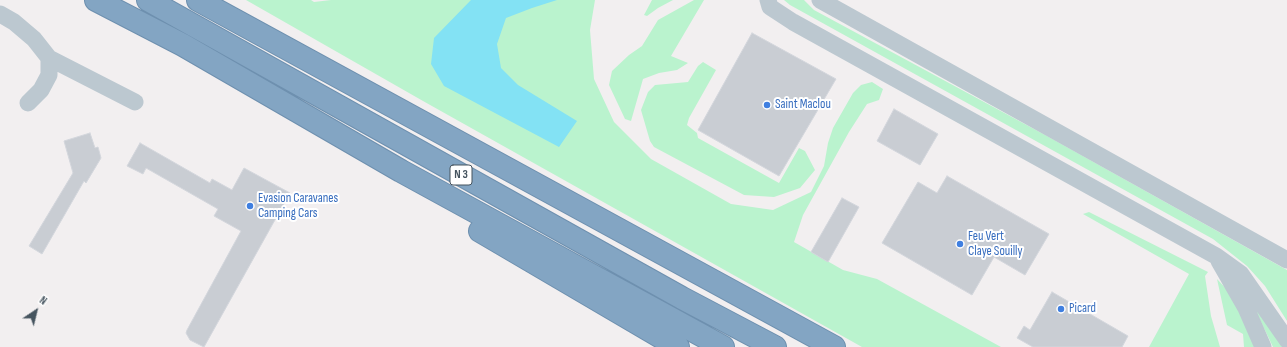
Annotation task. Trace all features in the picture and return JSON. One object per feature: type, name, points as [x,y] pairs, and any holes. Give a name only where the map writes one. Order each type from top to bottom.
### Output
[{"type":"highway","name":"N 3","points":[[96,0],[183,45],[402,171],[723,347]]},
{"type":"highway","name":"N 3","points":[[148,0],[676,294],[775,347]]},
{"type":"highway","points":[[198,0],[834,347]]},
{"type":"highway","points":[[402,171],[441,209],[678,347]]},
{"type":"street","points":[[768,0],[770,7],[793,22],[1216,256],[1241,274],[1287,340]]},
{"type":"street","points":[[820,0],[1287,260]]},
{"type":"street","points":[[0,14],[14,22],[34,39],[49,58],[135,102]]},
{"type":"street","points":[[28,104],[41,90],[49,75],[49,58]]},
{"type":"street","points":[[1216,256],[1246,308],[1263,347]]},
{"type":"green space","points":[[246,0],[311,0],[314,2],[331,0],[595,0],[590,30],[594,79],[614,122],[651,159],[731,204],[773,210],[811,192],[824,166],[828,143],[833,128],[853,93],[861,85],[872,82],[883,89],[879,100],[867,104],[849,132],[803,215],[794,242],[843,270],[877,279],[1001,347],[862,347]]},
{"type":"green space","points":[[652,0],[673,0],[647,16],[644,15]]},
{"type":"green space","points":[[694,0],[704,0],[671,56],[688,63],[677,70],[659,73],[643,79],[631,121],[625,119],[609,85],[612,71],[629,55],[642,46],[658,20]]},
{"type":"green space","points":[[784,0],[804,0],[814,10],[1047,136],[1287,270],[1287,321],[1265,286],[1247,266],[1213,239],[790,5]]},
{"type":"green space","points":[[703,62],[716,70],[689,118],[687,125],[697,133],[698,138],[779,183],[799,148],[805,151],[815,170],[800,188],[774,197],[744,195],[654,147],[650,141],[641,110],[648,92],[655,85],[688,82],[698,66]]},
{"type":"green space","points":[[1089,212],[1208,272],[1205,276],[1211,316],[1220,347],[1149,347],[1189,274],[1083,214]]},
{"type":"green space","points":[[1217,279],[1232,295],[1256,347],[1244,347],[1243,334],[1227,325]]},
{"type":"green space","points":[[1253,305],[1283,347],[1273,347]]},
{"type":"water","points":[[471,0],[557,0],[506,18],[497,44],[501,68],[518,85],[577,121],[559,147],[444,86],[431,64],[434,38]]},
{"type":"building","name":"Saint Maclou","points":[[752,33],[836,79],[779,176],[698,130]]},
{"type":"building","points":[[894,109],[938,134],[920,165],[877,141]]},
{"type":"building","points":[[90,133],[95,148],[98,147],[101,158],[86,183],[84,181],[42,254],[29,246],[73,173],[64,141]]},
{"type":"building","points":[[140,143],[210,183],[212,179],[232,190],[244,168],[290,193],[204,347],[190,340],[186,333],[241,231],[214,216],[218,209],[146,168],[143,174],[127,166]]},
{"type":"building","points":[[947,176],[1049,234],[1025,275],[994,257],[972,295],[882,243],[918,182],[937,193]]},
{"type":"building","points":[[842,198],[859,207],[828,262],[811,252]]},
{"type":"building","name":"Picard","points":[[1052,292],[1128,336],[1122,347],[1033,347],[1017,338],[1024,326],[1030,330]]},
{"type":"place","name":"Saint Maclou","points":[[767,105]]},
{"type":"place","name":"Evasion Caravanes Camping Cars","points":[[250,206]]},
{"type":"place","name":"Feu Vert Claye Souilly","points":[[960,244]]},
{"type":"place","name":"Picard","points":[[1061,309]]}]
